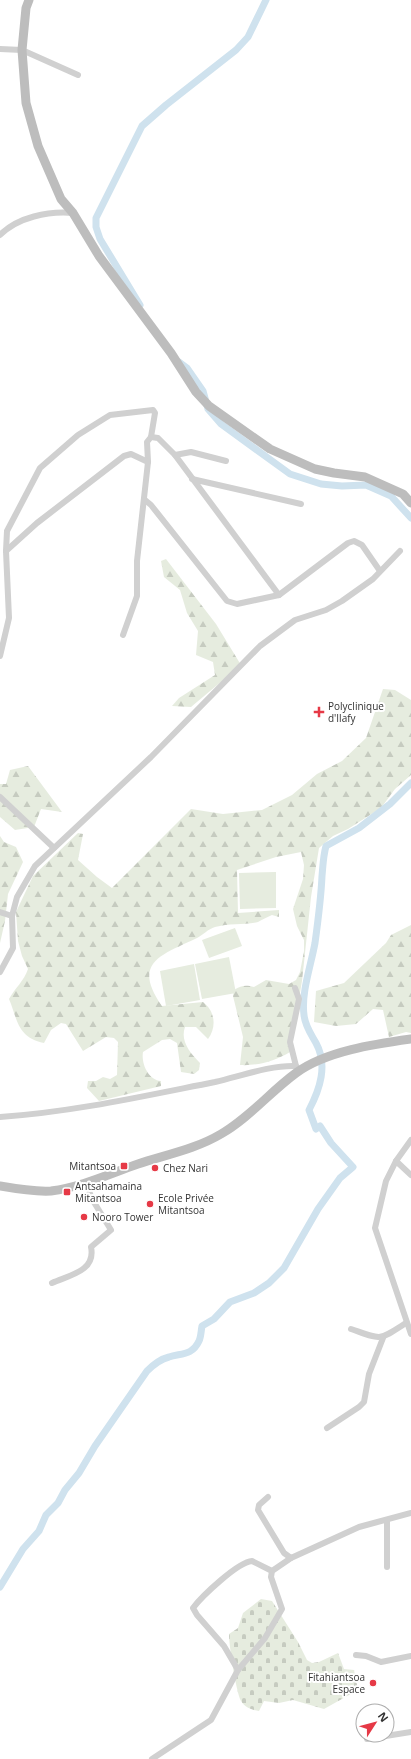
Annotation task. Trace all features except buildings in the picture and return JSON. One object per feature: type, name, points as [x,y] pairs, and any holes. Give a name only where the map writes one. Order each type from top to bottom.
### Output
[{"type":"street","points":[[29,0],[26,8],[22,50],[26,103],[38,146],[61,199],[73,212],[99,256],[171,353],[196,392],[209,406],[270,449],[315,469],[366,477],[403,494],[411,503]]},
{"type":"street","points":[[0,49],[22,50],[78,76]]},
{"type":"street","points":[[0,235],[8,227],[32,218],[55,211],[73,212]]},
{"type":"street","points":[[0,656],[9,618],[6,551],[7,531],[40,468],[78,435],[110,415],[153,410],[155,413],[151,438],[147,442],[148,462],[145,500],[141,520],[137,560],[137,596],[123,635]]},
{"type":"street","points":[[151,438],[158,438],[175,455],[279,595]]},
{"type":"street","points":[[175,455],[191,452],[226,461]]},
{"type":"street","points":[[6,551],[37,524],[124,456],[131,454],[148,462]]},
{"type":"street","points":[[192,479],[301,504]]},
{"type":"street","points":[[145,500],[151,505],[227,601],[237,604],[279,595],[348,543],[354,541],[362,545],[380,571]]},
{"type":"street","points":[[0,972],[13,948],[12,916],[17,897],[35,866],[151,757],[260,646],[295,620],[326,610],[342,601],[373,579],[400,551]]},
{"type":"street","points":[[0,797],[54,848]]},
{"type":"street","points":[[0,912],[12,916]]},
{"type":"street","points":[[295,988],[299,999],[290,1042],[297,1068]]},
{"type":"street","points":[[0,1186],[33,1191],[49,1191],[76,1187],[219,1135],[236,1124],[297,1068],[352,1050],[411,1039]]},
{"type":"street","points":[[0,1117],[40,1115],[84,1108],[238,1077],[284,1066],[297,1068]]},
{"type":"street","points":[[411,1140],[396,1161],[386,1181],[375,1228],[411,1334]]},
{"type":"street","points":[[396,1161],[411,1175]]},
{"type":"street","points":[[52,1282],[85,1268],[90,1264],[93,1256],[92,1247],[111,1230],[92,1199],[86,1183]]},
{"type":"street","points":[[327,1428],[359,1407],[364,1402],[369,1374],[383,1338],[406,1323]]},
{"type":"street","points":[[351,1329],[373,1337],[383,1338]]},
{"type":"street","points":[[268,1497],[259,1505],[258,1510],[284,1553],[291,1558]]},
{"type":"street","points":[[152,1759],[211,1720],[238,1670],[265,1638],[282,1609],[271,1577],[272,1571],[291,1558],[359,1528],[411,1513]]},
{"type":"street","points":[[387,1521],[387,1567]]},
{"type":"street","points":[[238,1670],[224,1646],[197,1615],[193,1608],[231,1572],[242,1564],[252,1561],[272,1571]]},
{"type":"street","points":[[356,1655],[366,1656],[380,1662],[411,1656]]},
{"type":"street","points":[[395,1735],[411,1732]]},
{"type":"green space","points":[[166,559],[216,624],[241,665],[191,707],[172,706],[179,698],[215,675],[213,662],[196,655],[198,631],[187,613],[180,590],[164,577],[161,561]]},
{"type":"green space","points":[[383,689],[395,690],[411,700],[411,775],[395,789],[381,808],[348,829],[333,836],[319,848],[311,897],[302,981],[290,1052],[266,1062],[253,1065],[240,1065],[243,1037],[233,996],[234,990],[239,987],[254,987],[266,980],[289,984],[296,980],[300,972],[304,951],[304,940],[297,926],[293,909],[303,879],[304,865],[301,852],[276,857],[237,870],[238,913],[279,910],[279,917],[272,915],[258,922],[212,928],[197,938],[162,955],[150,970],[149,979],[153,991],[162,1006],[203,1002],[212,1014],[214,1024],[208,1039],[196,1027],[185,1027],[185,1042],[200,1063],[199,1070],[194,1074],[181,1072],[177,1043],[170,1039],[162,1040],[143,1052],[143,1061],[146,1070],[152,1078],[161,1081],[161,1086],[99,1101],[87,1088],[88,1081],[96,1081],[103,1077],[110,1079],[117,1075],[118,1042],[114,1038],[106,1037],[83,1051],[66,1024],[61,1023],[51,1030],[44,1043],[36,1041],[25,1034],[21,1029],[9,999],[28,969],[22,956],[18,941],[16,912],[33,876],[78,833],[83,834],[78,860],[112,888],[191,809],[223,814],[262,810],[292,795],[317,774],[342,761],[366,738]]},
{"type":"green space","points":[[28,766],[62,812],[41,809],[34,827],[15,830],[0,817],[0,784],[6,784],[10,770]]},
{"type":"green space","points":[[0,836],[4,842],[16,847],[23,862],[8,894],[5,921],[0,943]]},
{"type":"green space","points":[[276,872],[276,908],[240,909],[239,873]]},
{"type":"green space","points":[[411,925],[411,1033],[406,1032],[389,1037],[383,1010],[373,1009],[356,1024],[336,1026],[314,1022],[316,991],[344,983],[386,943],[391,935]]},
{"type":"green space","points":[[235,928],[242,946],[209,958],[202,940]]},
{"type":"green space","points":[[229,957],[236,993],[202,999],[195,964]]},
{"type":"green space","points":[[194,964],[200,1000],[166,1006],[160,971]]},
{"type":"green space","points":[[261,1599],[272,1601],[298,1642],[307,1660],[312,1663],[319,1662],[338,1653],[344,1669],[354,1670],[358,1690],[324,1709],[293,1700],[279,1703],[264,1701],[259,1711],[247,1707],[241,1701],[237,1688],[231,1658],[229,1634],[238,1628],[243,1613]]},
{"type":"waterway","points":[[140,305],[100,239],[96,227],[96,218],[142,126],[166,105],[236,50],[248,37],[266,0]]},
{"type":"waterway","points":[[179,362],[187,368],[203,391],[208,409],[221,424],[290,474],[321,484],[342,486],[366,485],[391,496],[411,518]]},
{"type":"waterway","points":[[0,1587],[23,1549],[39,1531],[46,1515],[58,1503],[65,1490],[79,1473],[95,1446],[147,1371],[154,1364],[163,1359],[190,1352],[200,1339],[202,1326],[214,1319],[230,1302],[254,1293],[269,1283],[284,1268],[318,1209],[340,1178],[353,1167],[331,1143],[320,1126],[316,1129],[309,1110],[319,1085],[322,1060],[320,1051],[308,1030],[303,1006],[315,943],[324,858],[326,846],[359,828],[390,804],[411,783]]},
{"type":"place","name":"Polyclinique d'Ilafy","points":[[319,712]]},
{"type":"place","name":"Mitantsoa","points":[[124,1166]]},
{"type":"place","name":"Chez Nari","points":[[155,1168]]},
{"type":"place","name":"Antsahamaina Mitantsoa","points":[[67,1192]]},
{"type":"place","name":"Ecole Privée Mitantsoa","points":[[150,1204]]},
{"type":"place","name":"Nooro Tower","points":[[84,1217]]},
{"type":"place","name":"Fitahiantsoa Espace","points":[[373,1683]]}]
